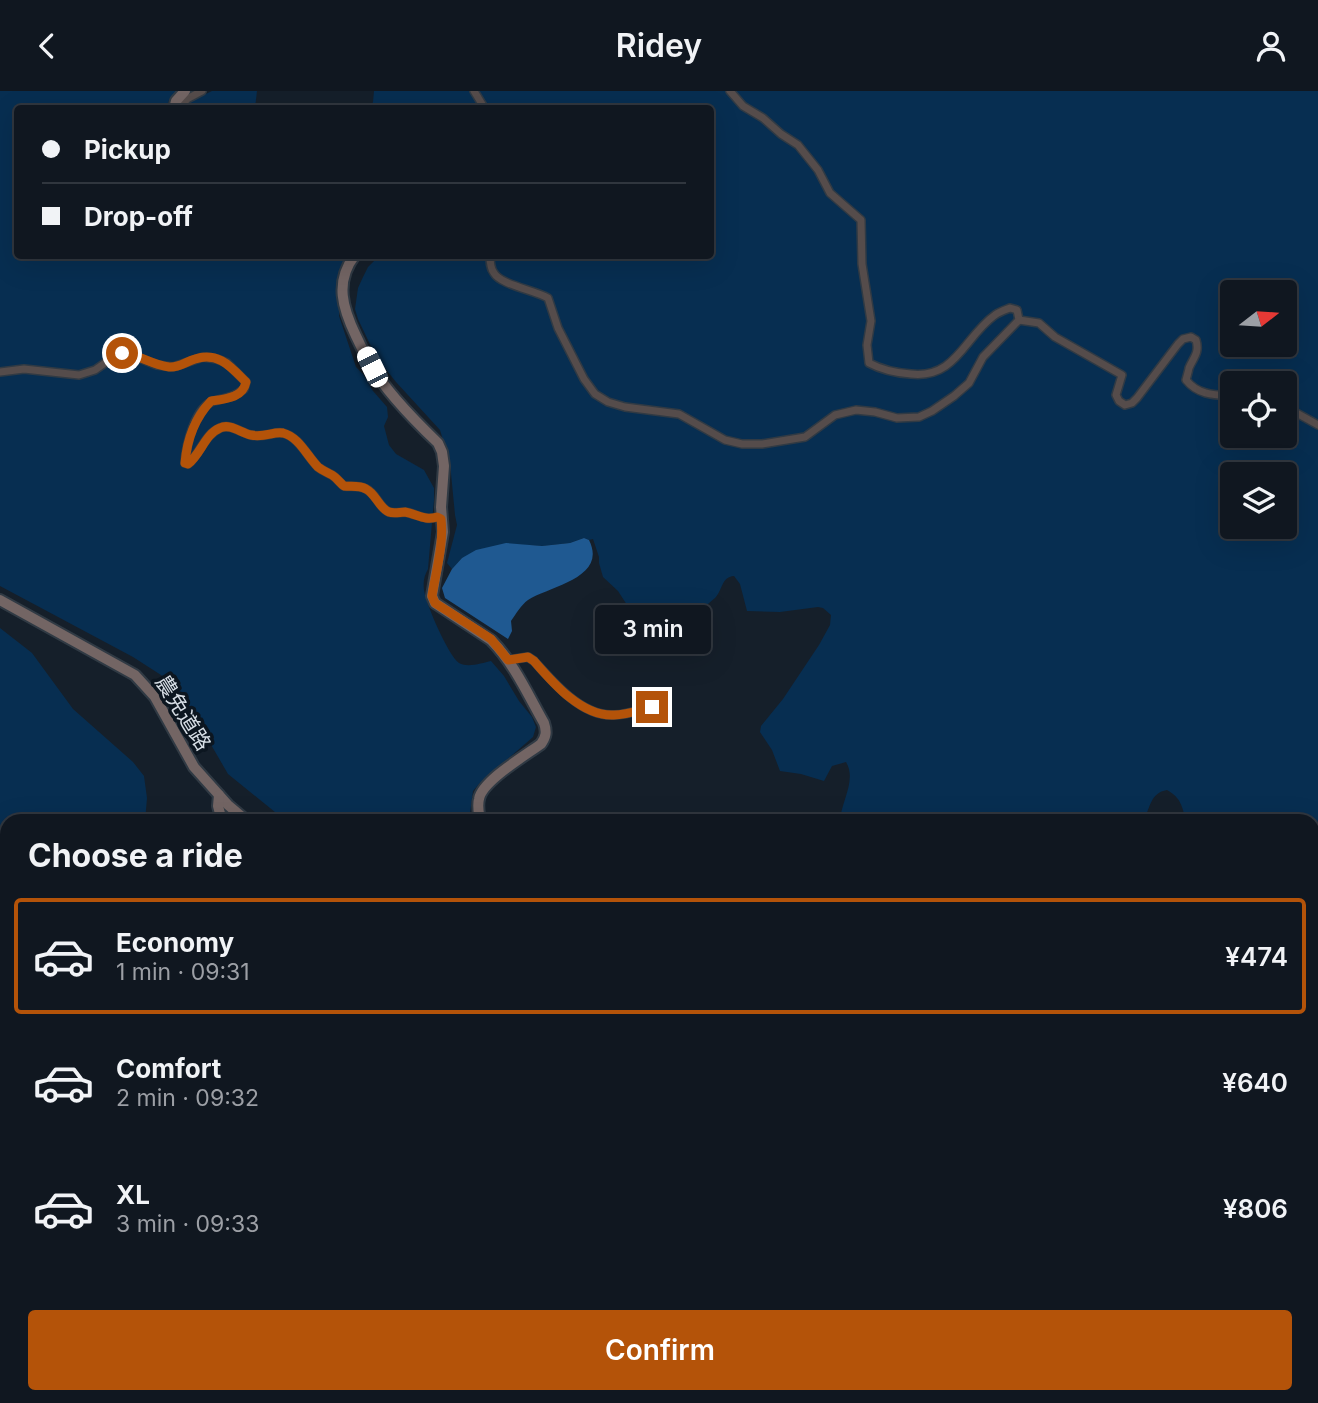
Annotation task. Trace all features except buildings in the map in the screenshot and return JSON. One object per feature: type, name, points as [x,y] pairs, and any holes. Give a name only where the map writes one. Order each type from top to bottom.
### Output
[{"type":"street","points":[[175,105],[185,91]]},
{"type":"street","points":[[182,105],[187,99],[202,91]]},
{"type":"street","points":[[730,91],[743,106],[798,145],[818,170],[830,193],[861,220],[862,264],[871,321],[867,345],[869,363],[899,373],[922,376],[939,372],[955,360],[960,351],[996,314],[1010,308],[1017,310],[1019,320]]},
{"type":"street","points":[[353,259],[344,278],[342,294],[350,322],[372,367],[397,400],[438,443],[442,452],[443,532],[432,596],[435,603],[491,639],[508,660],[546,730],[541,744],[487,784],[480,794],[479,814]]},
{"type":"street","points":[[491,259],[496,276],[548,298],[558,328],[584,379],[595,394],[608,402],[625,407],[679,414],[725,440],[742,444],[762,444],[804,437],[835,415],[856,410],[897,418],[919,417],[932,411],[969,383],[983,357],[1019,320]]},
{"type":"street","points":[[1019,320],[1039,323],[1055,337],[1122,375],[1116,395],[1125,405],[1137,398],[1178,344],[1191,337],[1196,340],[1198,347],[1186,380],[1200,392],[1220,394]]},
{"type":"street","points":[[0,372],[24,369],[79,375],[95,370],[122,353],[157,365],[173,367],[203,357],[217,359],[227,363],[246,382],[244,389],[235,396],[211,401],[207,405],[191,429],[185,463],[193,460],[211,434],[219,428],[227,426],[249,435],[263,437],[284,433],[298,443],[323,471],[334,476],[344,486],[366,489],[386,511],[441,519]]},
{"type":"street","points":[[1297,413],[1318,425]]},
{"type":"street","name":"農免道路","points":[[0,600],[135,675],[155,697],[194,767],[238,814]]},
{"type":"street","points":[[508,660],[528,657],[566,695],[600,714],[614,715],[652,707]]},
{"type":"street","points":[[219,795],[220,814]]},
{"type":"shaded area","points":[[0,91],[177,91],[168,105],[14,105],[14,259],[346,259],[341,268],[339,316],[356,367],[387,407],[388,417],[384,426],[389,445],[396,454],[424,470],[434,488],[428,569],[424,584],[433,617],[454,658],[467,665],[491,661],[532,717],[536,727],[533,737],[473,791],[470,814],[277,814],[228,774],[183,699],[161,675],[133,657],[0,586]]},
{"type":"shaded area","points":[[212,91],[257,91],[255,105],[185,105]]},
{"type":"shaded area","points":[[374,91],[1318,91],[1318,814],[1184,814],[1178,799],[1167,790],[1154,797],[1146,814],[841,814],[850,776],[846,762],[832,766],[824,781],[780,771],[772,750],[760,732],[761,726],[783,699],[830,625],[831,615],[823,608],[780,612],[747,611],[740,584],[734,576],[724,581],[718,595],[684,624],[649,630],[640,625],[618,591],[603,577],[593,539],[584,538],[570,543],[542,546],[506,544],[462,558],[452,569],[447,563],[457,525],[450,463],[440,430],[376,357],[358,319],[355,309],[358,288],[368,267],[376,259],[714,259],[714,105],[372,105]]},
{"type":"shaded area","points":[[584,538],[589,540],[593,553],[591,563],[574,579],[525,602],[511,621],[512,631],[508,639],[445,598],[442,588],[452,569],[462,558],[476,550],[506,543],[542,546],[570,543]]},
{"type":"shaded area","points":[[0,628],[32,653],[73,709],[133,762],[144,776],[147,798],[146,814],[0,814]]},
{"type":"route","points":[[122,353],[131,354],[149,363],[173,367],[203,357],[217,359],[227,363],[246,382],[239,394],[211,401],[195,422],[191,429],[185,463],[193,460],[211,434],[219,428],[227,426],[249,435],[263,437],[284,433],[298,443],[323,471],[334,476],[344,486],[366,489],[386,511],[441,519],[442,542],[432,596],[435,603],[491,639],[508,660],[528,657],[566,695],[600,714],[614,715],[652,707]]}]
